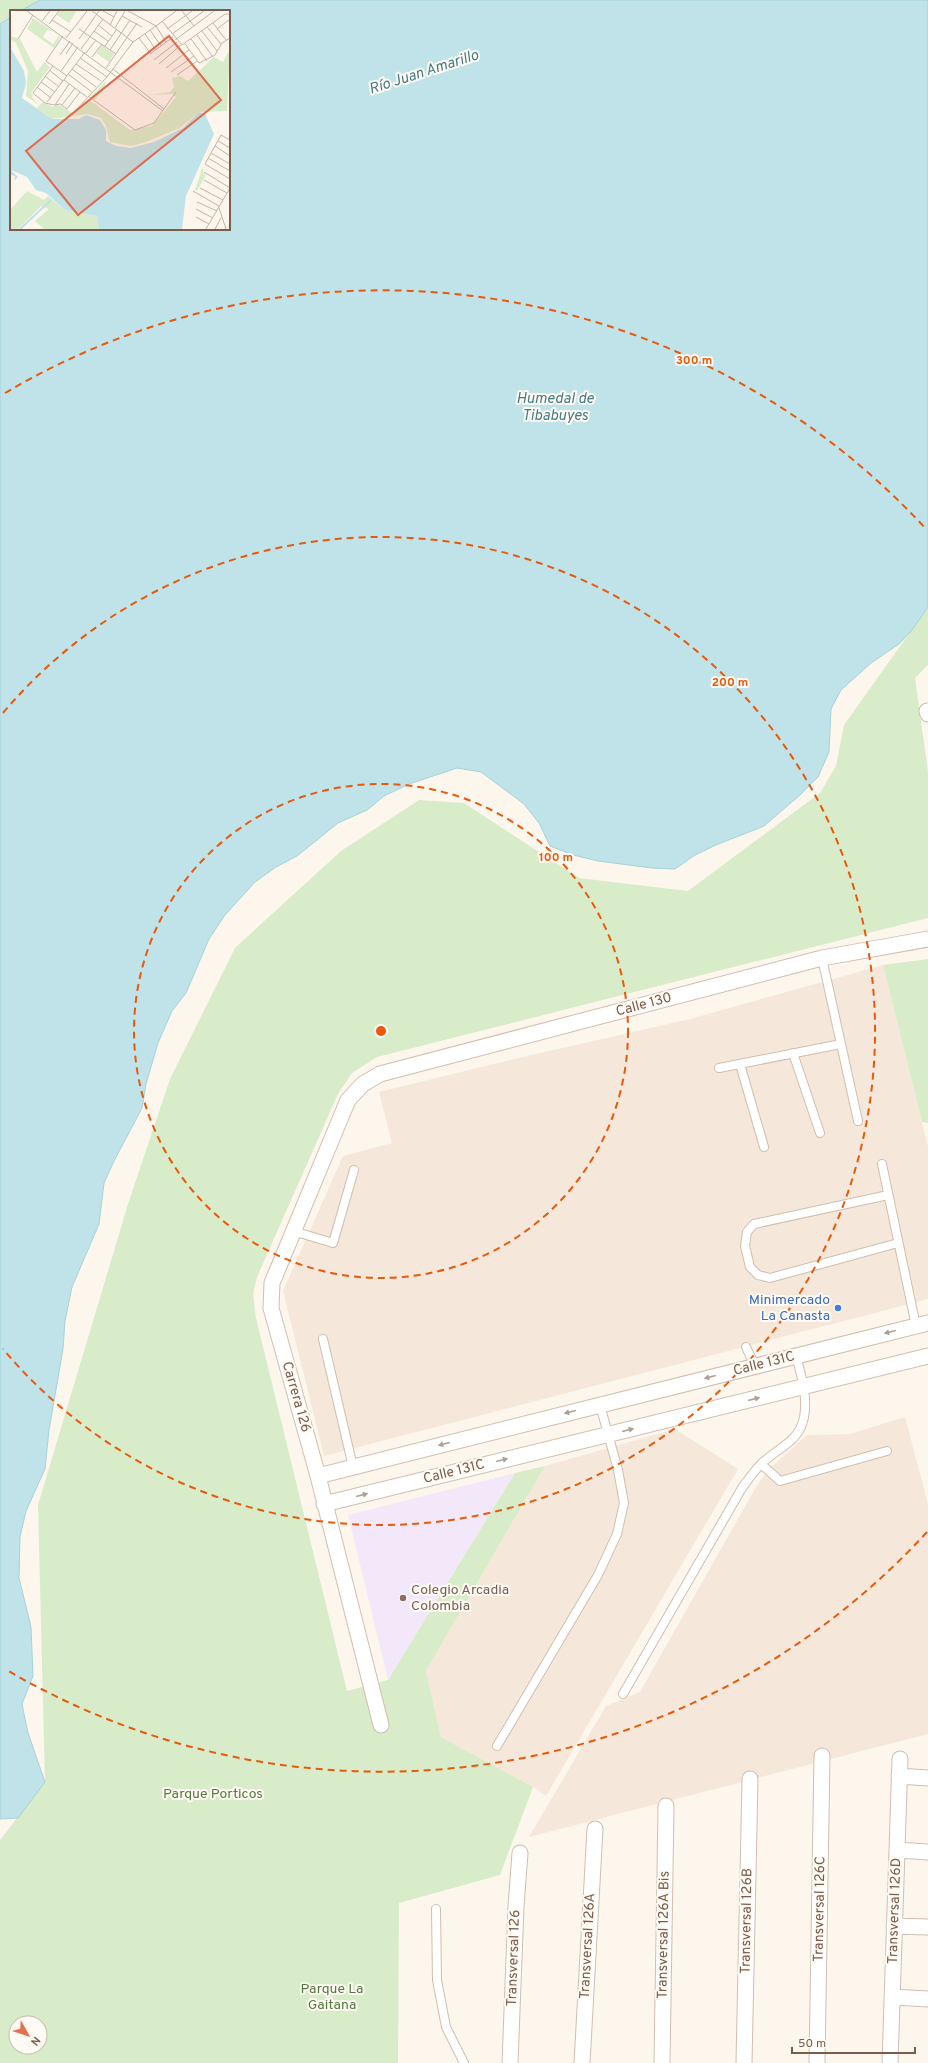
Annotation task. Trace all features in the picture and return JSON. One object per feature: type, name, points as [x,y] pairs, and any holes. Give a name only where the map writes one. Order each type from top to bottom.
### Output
[{"type":"street","name":"Calle 130","points":[[363,1084],[380,1074],[822,958],[928,939]]},
{"type":"street","name":"Carrera 126","points":[[363,1084],[348,1100],[272,1283],[271,1308],[318,1476],[381,1725]]},
{"type":"street","name":"Calle 131C","points":[[318,1476],[922,1324]]},
{"type":"street","name":"Calle 131C","points":[[324,1504],[928,1356]]},
{"type":"street","name":"Transversal 126C","points":[[817,2063],[822,1756]]},
{"type":"street","name":"Transversal 126D","points":[[890,2063],[900,1759]]},
{"type":"street","points":[[899,1776],[928,1778]]},
{"type":"street","name":"Transversal 126B","points":[[744,2063],[750,1779]]},
{"type":"street","name":"Transversal 126A Bis","points":[[662,2063],[666,1806]]},
{"type":"street","name":"Transversal 126A","points":[[582,2063],[595,1829]]},
{"type":"street","points":[[897,1850],[928,1852]]},
{"type":"street","name":"Transversal 126","points":[[510,2063],[516,1906],[520,1854]]},
{"type":"street","points":[[894,1926],[928,1927]]},
{"type":"street","points":[[892,1997],[928,2000]]},
{"type":"lane","points":[[822,958],[858,1121]]},
{"type":"lane","points":[[719,1068],[841,1044]]},
{"type":"lane","points":[[793,1053],[820,1133]]},
{"type":"lane","points":[[740,1064],[764,1147]]},
{"type":"lane","points":[[882,1164],[898,1243],[922,1324]]},
{"type":"lane","points":[[294,1231],[333,1242],[354,1170]]},
{"type":"lane","points":[[888,1195],[754,1224],[747,1232],[745,1246],[750,1267],[758,1275],[770,1278],[898,1243]]},
{"type":"lane","points":[[323,1339],[353,1467]]},
{"type":"lane","points":[[746,1347],[755,1366]]},
{"type":"lane","points":[[623,1694],[742,1488],[761,1464],[794,1437],[800,1428],[804,1415],[805,1386],[796,1356]]},
{"type":"lane","points":[[496,1746],[598,1575],[617,1534],[624,1503],[618,1470],[600,1405]]},
{"type":"lane","points":[[761,1464],[780,1481],[887,1451]]},
{"type":"lane","points":[[436,1909],[437,1980],[446,2027],[464,2063]]},
{"type":"shaded area","points":[[883,965],[928,1147],[928,1299],[324,1456],[283,1291],[343,1156],[392,1143],[379,1092],[514,1059],[690,1019]]},
{"type":"shaded area","points":[[905,1417],[928,1504],[928,1734],[529,1837],[606,1706],[640,1692],[756,1487],[768,1470],[807,1435],[850,1434]]},
{"type":"shaded area","points":[[675,1429],[738,1469],[546,1796],[533,1787],[441,1737],[426,1671],[545,1466]]},
{"type":"shaded area","name":"Colegio Arcadia Colombia","points":[[515,1473],[388,1680],[348,1515]]},
{"type":"green space","points":[[0,0],[40,0],[22,10],[10,10],[10,18],[0,24]]},
{"type":"green space","name":"Parque Porticos","points":[[928,607],[928,665],[915,678],[928,772],[928,918],[377,1057],[352,1073],[338,1094],[257,1277],[253,1294],[256,1318],[347,1691],[388,1680],[515,1473],[545,1466],[426,1671],[441,1737],[533,1787],[500,1875],[399,1903],[398,2063],[0,2063],[0,1840],[45,1782],[38,1505],[128,1204],[170,1079],[235,948],[341,851],[419,800],[464,803],[579,878],[688,891],[820,793],[836,766],[844,725]]},
{"type":"green space","points":[[928,959],[928,1123],[922,1122],[883,965]]},
{"type":"water","name":"Humedal de Tibabuyes","points":[[40,0],[928,0],[928,607],[912,630],[899,644],[871,663],[841,690],[831,709],[829,752],[818,777],[800,795],[764,826],[695,855],[675,869],[652,868],[598,861],[573,855],[550,846],[539,823],[524,804],[481,772],[457,768],[409,784],[384,796],[367,810],[338,823],[297,856],[276,867],[255,882],[225,915],[209,939],[186,993],[172,1011],[158,1043],[146,1084],[142,1108],[104,1183],[99,1224],[72,1287],[65,1321],[63,1349],[49,1430],[45,1469],[26,1511],[20,1537],[19,1578],[31,1627],[33,1676],[22,1704],[28,1733],[45,1782],[18,1818],[0,1819],[0,24],[10,18],[10,230],[230,230],[230,10],[22,10]]},
{"type":"place","name":"Minimercado La Canasta","points":[[838,1308]]},
{"type":"place","name":"Colegio Arcadia Colombia","points":[[403,1598]]},
{"type":"water label","name":"Río Juan Amarillo","points":[[424,73]]},
{"type":"park label","name":"Parque La Gaitana","points":[[332,1998]]}]
